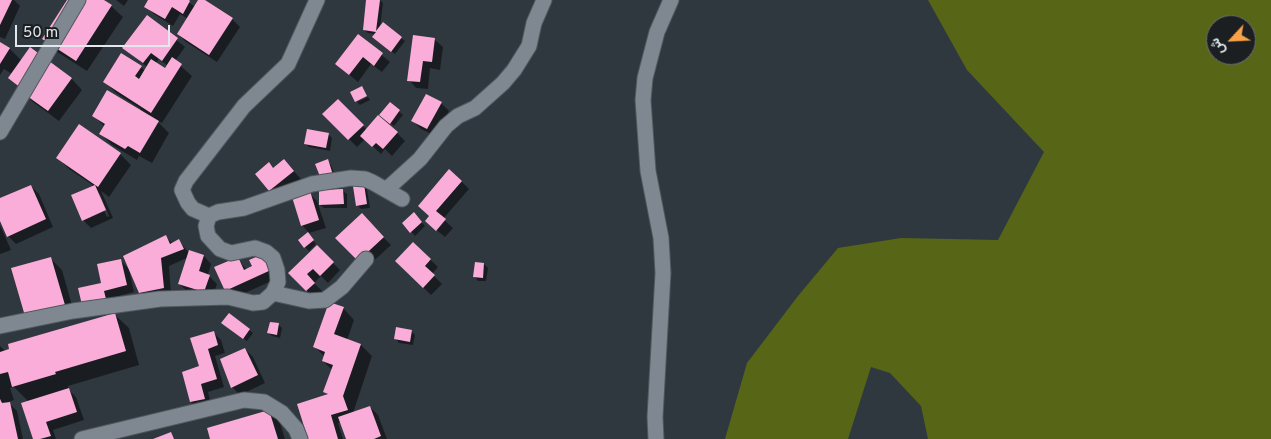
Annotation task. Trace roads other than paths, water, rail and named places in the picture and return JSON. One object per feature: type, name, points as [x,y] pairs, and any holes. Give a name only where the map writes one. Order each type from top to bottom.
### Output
[{"type":"street","points":[[0,132],[78,0]]},
{"type":"street","points":[[317,0],[288,64],[244,106],[186,181],[182,190],[193,209],[209,216],[218,212],[244,208],[312,184],[351,178],[365,179],[387,189],[402,199]]},
{"type":"street","points":[[387,189],[420,159],[446,126],[458,116],[475,108],[504,83],[529,46],[534,23],[544,0]]},
{"type":"street","points":[[656,439],[655,417],[663,273],[661,238],[648,171],[643,100],[645,78],[657,32],[671,0]]},
{"type":"street","points":[[0,326],[73,311],[160,299],[228,297],[253,303],[264,302],[273,293],[278,282],[274,258],[266,252],[255,248],[231,253],[220,249],[208,236],[206,226],[209,216]]},
{"type":"street","points":[[273,293],[309,301],[325,300],[342,287],[366,259]]},
{"type":"street","points":[[82,439],[244,400],[264,402],[282,413],[296,429],[300,439]]}]
